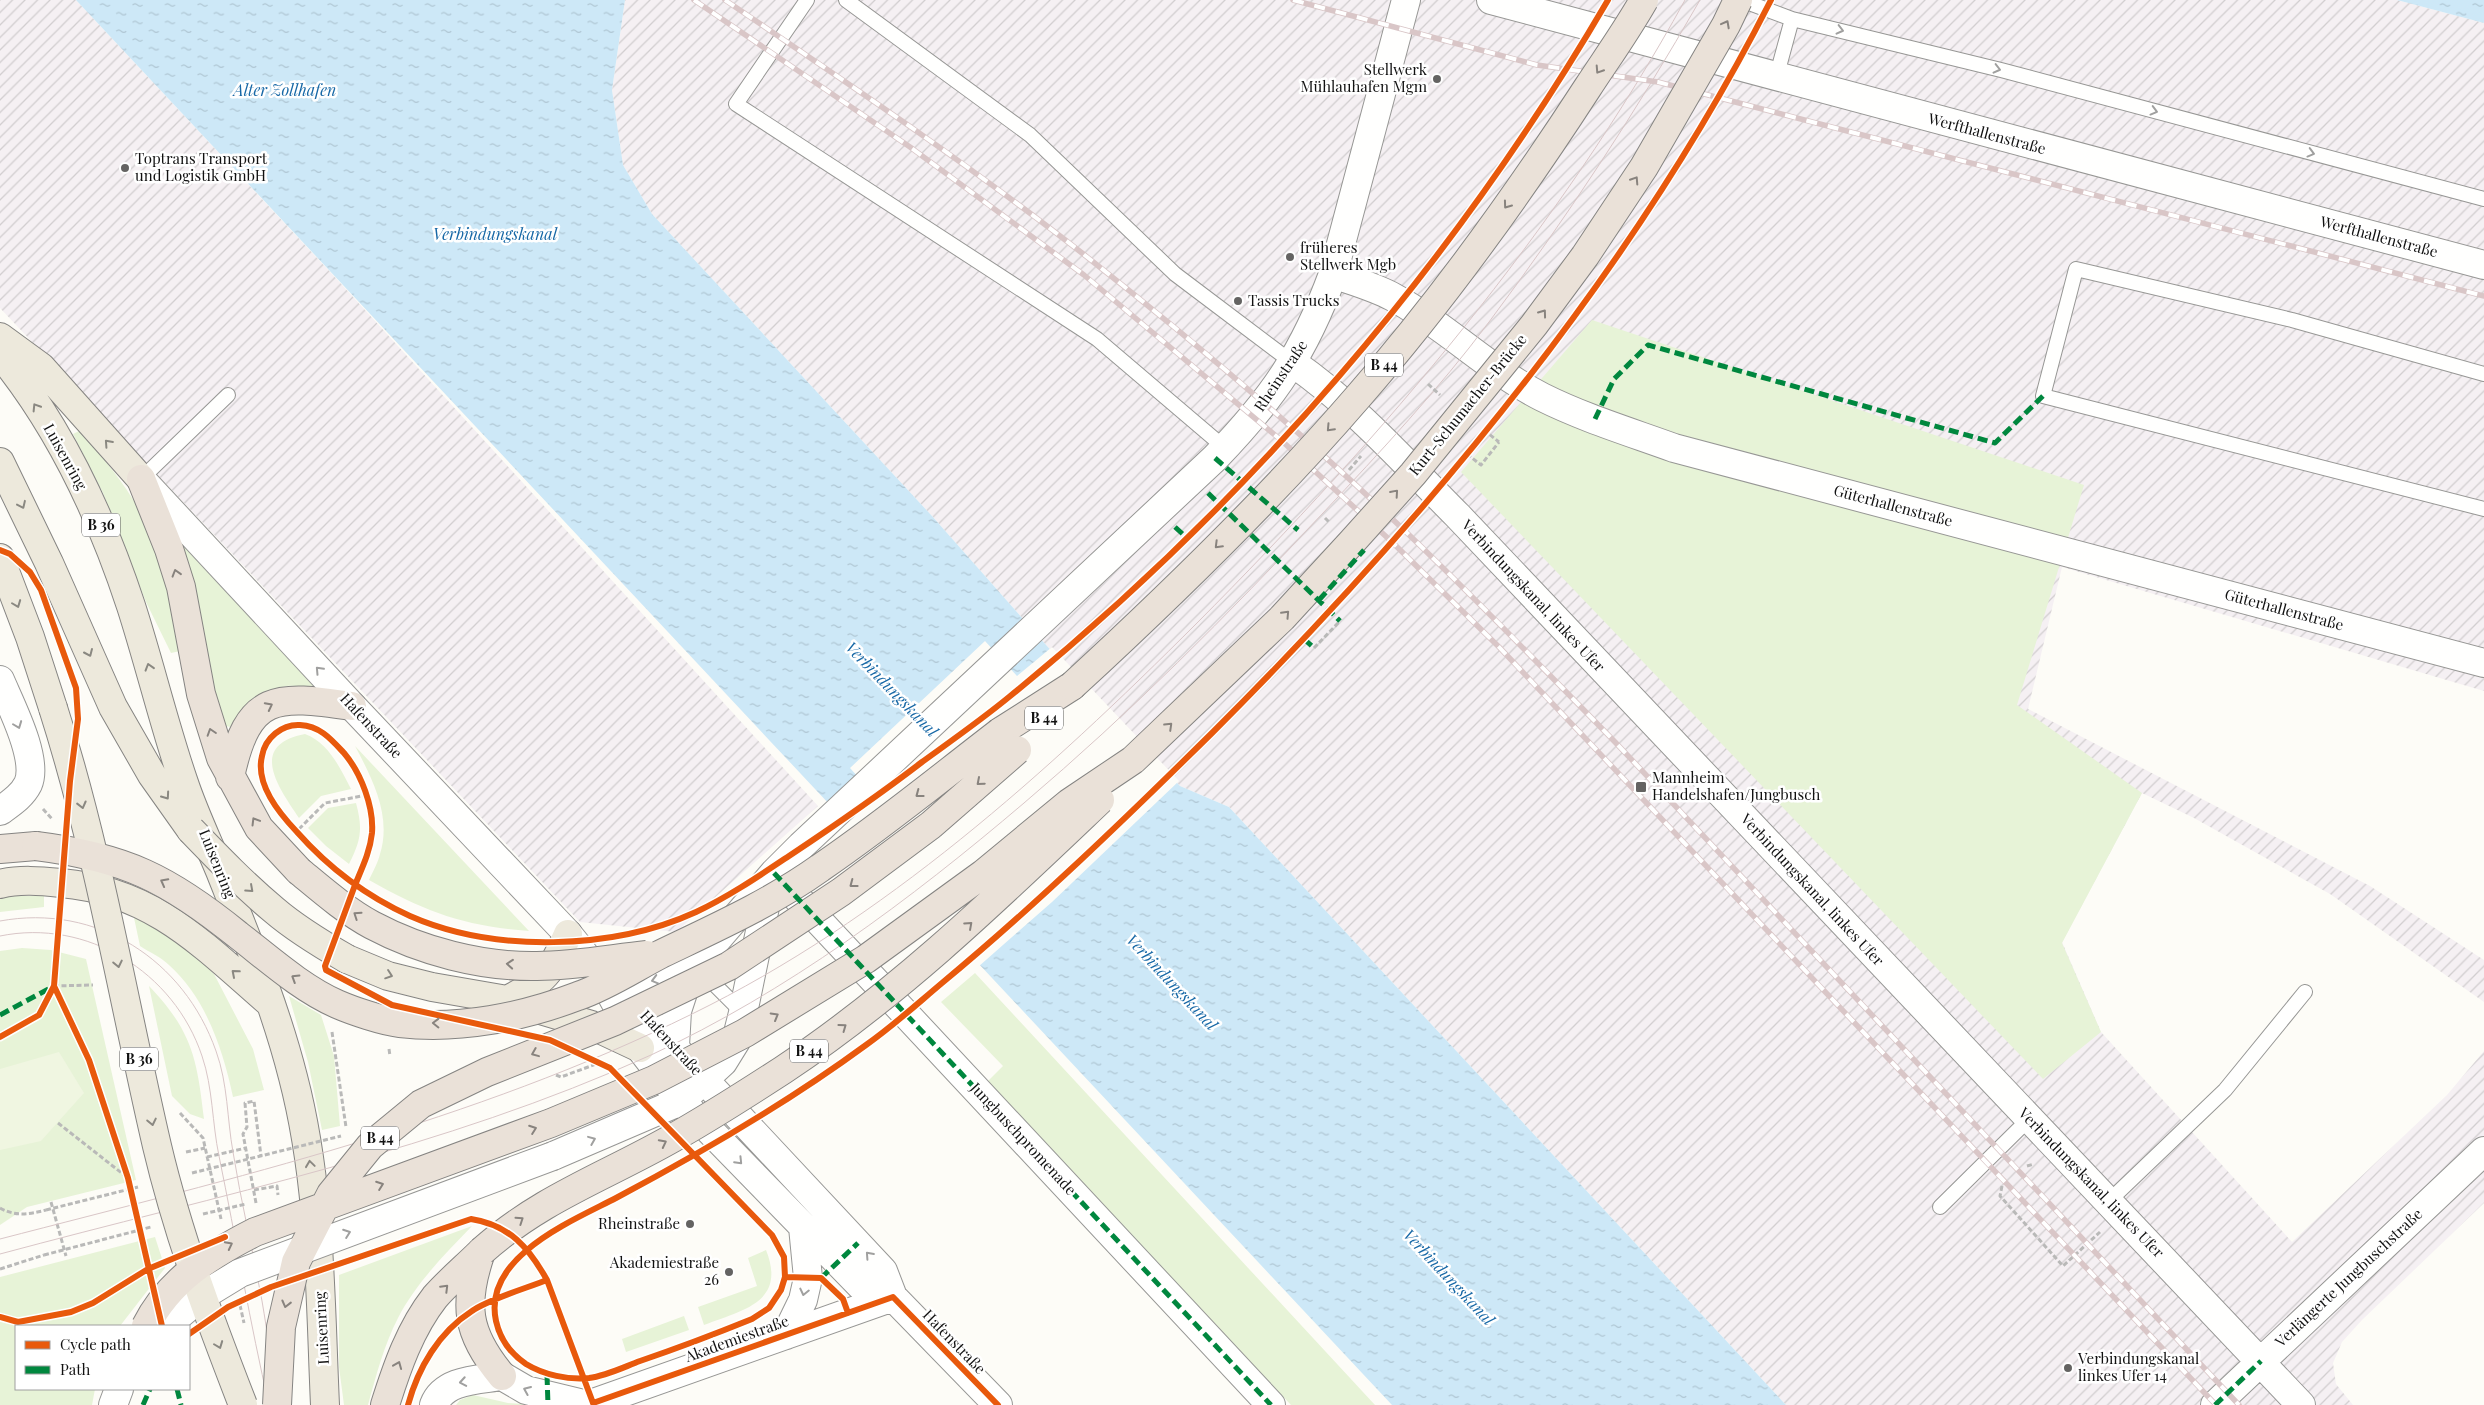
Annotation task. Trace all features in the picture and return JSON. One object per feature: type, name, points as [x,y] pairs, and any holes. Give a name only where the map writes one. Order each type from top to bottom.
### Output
[{"type":"highway","name":"B 44","points":[[277,1405],[281,1327],[296,1262],[331,1194],[370,1146],[421,1104],[487,1072],[615,1022],[729,966],[842,892],[931,825],[1017,750],[1072,686],[1136,628],[1260,504],[1357,398],[1449,286],[1472,255],[1550,146],[1644,0]]},
{"type":"highway","name":"Kurt-Schumacher-Brücke","points":[[1133,760],[1282,618],[1412,474],[1534,325],[1585,256],[1644,167],[1739,0]]},
{"type":"highway","points":[[141,479],[169,549],[181,587],[201,694],[210,728],[230,777],[259,828],[298,871],[332,898],[372,925],[438,952],[484,962],[535,966],[575,965],[663,953]]},
{"type":"highway","points":[[0,849],[36,846],[73,850],[111,860],[151,875],[182,892],[289,975],[336,1004],[398,1023],[448,1024],[490,1019],[532,1011],[580,996],[663,953],[730,922],[820,869],[1000,732],[1072,686]]},
{"type":"highway","points":[[230,777],[235,753],[244,730],[264,708],[284,699],[302,699],[352,706]]},
{"type":"highway","name":"B 44","points":[[384,1405],[398,1365],[416,1327],[436,1297],[505,1230],[544,1204],[671,1139],[783,1070],[872,1007],[969,925],[1100,800],[1133,760]]},
{"type":"highway","points":[[147,1325],[157,1305],[187,1274],[221,1249],[255,1232],[551,1123],[654,1080],[745,1033],[866,960],[983,874],[1069,803],[1133,760]]},
{"type":"highway","points":[[482,1251],[473,1277],[469,1306],[474,1331],[485,1355],[502,1376]]},
{"type":"main road","points":[[0,337],[41,367],[141,479]]},
{"type":"main road","name":"Luisenring","points":[[0,354],[14,372],[62,448],[100,522],[131,607],[185,785],[272,1005],[293,1077],[305,1130],[315,1200],[326,1405]]},
{"type":"main road","points":[[0,462],[49,563],[112,707],[152,775],[191,830],[237,877],[274,911],[306,935],[347,959],[388,976],[432,988],[507,1000],[591,1025],[640,1048]]},
{"type":"main road","name":"B 36","points":[[0,558],[30,637],[75,775],[93,848],[158,1148],[182,1236],[206,1309],[243,1405]]},
{"type":"main road","points":[[0,884],[45,881],[79,884],[113,892],[162,914],[183,929],[272,1005]]},
{"type":"main road","points":[[507,1000],[537,985],[556,961],[568,934]]},
{"type":"street","name":"Rheinstraße","points":[[773,875],[801,846],[1225,448],[1265,404],[1293,363],[1317,318],[1333,274],[1406,0]]},
{"type":"street","name":"Werfthallenstraße","points":[[1491,0],[1776,78],[2484,265]]},
{"type":"street","name":"Güterhallenstraße","points":[[1333,274],[1393,297],[1445,331],[1478,357],[1542,396],[1595,419],[1674,448],[2484,663]]},
{"type":"street","name":"Verbindungskanal, linkes Ufer","points":[[1293,363],[1316,378],[1356,414],[1458,516],[2028,1120],[2109,1201],[2301,1405]]},
{"type":"street","name":"Hafenstraße","points":[[141,479],[568,934],[609,981],[675,1046],[883,1271],[892,1296],[998,1405]]},
{"type":"street","points":[[0,680],[28,752],[31,771],[28,784],[17,798],[0,810]]},
{"type":"street","points":[[681,1101],[675,1046],[677,1011],[690,970],[773,875]]},
{"type":"street","points":[[167,1325],[199,1298],[240,1273],[508,1174],[681,1101],[723,1062],[736,1041],[773,875]]},
{"type":"street","name":"Jungbuschpromenade","points":[[773,875],[1271,1405]]},
{"type":"street","points":[[609,981],[690,970]]},
{"type":"street","name":"Hafenstraße","points":[[609,981],[640,1048],[681,1101],[863,1288],[892,1296]]},
{"type":"street","name":"Verlängerte Jungbuschstraße","points":[[2215,1405],[2484,1151]]},
{"type":"street","points":[[786,1335],[803,1300],[808,1278],[803,1227]]},
{"type":"street","name":"Akademiestraße","points":[[502,1376],[526,1390],[588,1405],[892,1296]]},
{"type":"street","points":[[434,1405],[436,1400],[455,1383],[502,1376]]},
{"type":"street","points":[[113,1405],[119,1390]]},
{"type":"lane","points":[[807,0],[736,104],[1097,339],[1225,448]]},
{"type":"lane","points":[[846,0],[1030,135],[1175,274],[1293,363]]},
{"type":"lane","points":[[1739,0],[1792,19],[2001,70],[2484,199]]},
{"type":"lane","points":[[1776,78],[1792,19]]},
{"type":"lane","points":[[2484,374],[2292,320],[2076,269],[2043,396],[2484,510]]},
{"type":"lane","points":[[141,479],[228,395]]},
{"type":"lane","points":[[690,970],[713,983],[743,1013]]},
{"type":"lane","points":[[2109,1201],[2225,1090],[2305,992]]},
{"type":"lane","points":[[1940,1207],[2028,1120]]},
{"type":"path","points":[[1466,453],[1481,465],[1499,442]]},
{"type":"path","points":[[1349,470],[1365,451]]},
{"type":"path","points":[[1314,648],[1340,621]]},
{"type":"path","points":[[296,832],[325,803],[366,795]]},
{"type":"path","points":[[188,1174],[347,1134],[332,1029]]},
{"type":"path","points":[[243,1134],[247,1127],[245,1103],[254,1101],[260,1156]]},
{"type":"path","points":[[58,1123],[128,1178]]},
{"type":"path","points":[[177,1155],[205,1148]]},
{"type":"path","points":[[207,1157],[246,1148]]},
{"type":"path","points":[[0,1208],[10,1213],[29,1214],[142,1186]]},
{"type":"path","points":[[254,1190],[277,1186]]},
{"type":"path","points":[[2002,1186],[2000,1196],[2063,1266],[2099,1233]]},
{"type":"path","points":[[51,1202],[66,1256]]},
{"type":"path","points":[[194,1216],[240,1204]]},
{"type":"path","points":[[0,1269],[44,1255],[157,1226]]},
{"type":"shaded area","points":[[0,0],[76,0],[333,275],[818,806],[676,932],[580,922],[0,308]]},
{"type":"shaded area","points":[[625,0],[2397,0],[2484,23],[2484,691],[2062,567],[2028,709],[2370,886],[2484,960],[2484,1002],[2330,894],[2194,818],[2142,793],[2062,942],[2101,1032],[2292,1242],[2447,1095],[2484,1051],[2484,1203],[2362,1320],[2342,1342],[2333,1363],[2336,1384],[2353,1405],[1786,1405],[1229,807],[1180,786],[1047,646],[932,516],[652,214],[623,165],[612,90]]},
{"type":"green space","points":[[1592,320],[2084,485],[2017,705],[2142,793],[2062,943],[2101,1032],[2043,1079],[1461,472]]},
{"type":"green space","points":[[79,431],[130,494],[149,529],[164,568],[180,651],[171,653],[146,602],[103,493],[73,434]]},
{"type":"green space","points":[[186,543],[318,688],[287,686],[278,688],[254,701],[230,727],[221,725],[198,612],[181,546]]},
{"type":"green space","points":[[305,734],[321,743],[333,757],[351,789],[321,796],[299,818],[277,781],[272,758],[277,748],[287,740]]},
{"type":"green space","points":[[355,746],[529,931],[506,929],[446,916],[409,901],[369,880],[379,857],[384,826],[374,784]]},
{"type":"green space","points":[[356,803],[360,820],[360,834],[349,864],[326,846],[308,828],[328,808]]},
{"type":"green space","points":[[7,896],[44,896],[44,907],[0,912],[0,898]]},
{"type":"green space","points":[[133,913],[182,943],[214,974],[253,1049],[264,1090],[233,1097],[218,1043],[203,1009],[182,978],[169,965],[140,946]]},
{"type":"green space","points":[[22,948],[51,950],[86,959],[136,1180],[27,1207],[0,1225],[0,951]]},
{"type":"green space","points":[[975,973],[1375,1405],[1291,1405],[987,1082],[1003,1066],[941,1002]]},
{"type":"green space","points":[[149,986],[175,1017],[190,1046],[195,1062],[204,1119],[190,1114],[172,1096]]},
{"type":"green space","points":[[289,996],[321,1015],[334,1056],[340,1126],[322,1130],[308,1062]]},
{"type":"green space","points":[[59,1052],[84,1093],[41,1141],[0,1150],[0,1069]]},
{"type":"green space","points":[[472,1226],[432,1269],[405,1305],[384,1350],[368,1405],[344,1405],[339,1367],[339,1275]]},
{"type":"green space","points":[[155,1237],[165,1268],[121,1325],[15,1325],[15,1390],[95,1390],[92,1405],[0,1405],[0,1277]]},
{"type":"green space","points":[[766,1250],[771,1268],[771,1282],[766,1293],[746,1309],[704,1325],[698,1307],[757,1286],[748,1258]]},
{"type":"green space","points":[[684,1316],[689,1330],[626,1352],[622,1339]]},
{"type":"green space","points":[[473,1395],[508,1403],[538,1405],[456,1405],[460,1400]]},
{"type":"water","name":"Verbindungskanal","points":[[76,0],[625,0],[612,90],[623,165],[652,214],[932,516],[1047,646],[1180,786],[1229,807],[1786,1405],[1392,1405]]},
{"type":"water","points":[[2397,0],[2484,0],[2484,23]]},
{"type":"pier","points":[[985,641],[1017,676],[1052,647],[1179,781],[1052,902],[978,967],[835,814],[869,789],[850,768]]},
{"type":"tram line","points":[[0,1239],[352,1144],[439,1117],[525,1086],[609,1052],[692,1014],[763,976],[831,934],[897,889],[1022,788],[1140,679],[1266,552],[1400,405],[1524,250],[1581,169],[1635,86],[1685,0]]},
{"type":"tram line","points":[[0,1254],[330,1168],[412,1144],[573,1088],[651,1055],[751,1003],[846,942],[892,909],[1024,803],[1140,699],[1251,589],[1409,419],[1470,347],[1518,283],[1573,204],[1651,83],[1700,0]]},
{"type":"tram line","points":[[0,921],[36,918],[70,921],[103,930],[132,945],[159,965],[182,990],[202,1019],[216,1051],[223,1076],[236,1171],[262,1301],[280,1405]]},
{"type":"tram line","points":[[0,936],[33,933],[64,935],[95,944],[123,958],[149,976],[171,999],[189,1026],[206,1068],[219,1156],[269,1405]]},
{"type":"railway","points":[[694,0],[910,147],[1084,275],[1282,441],[1392,542],[1499,647],[2216,1405]]},
{"type":"railway","points":[[725,0],[950,155],[1082,253],[1247,388],[1405,531],[1615,742],[2239,1405]]},
{"type":"railway","points":[[1293,0],[1537,65],[1658,82],[2484,296]]},
{"type":"marked path","points":[[1595,419],[1614,379],[1648,345],[1995,443],[2043,396]]},
{"type":"marked path","points":[[1215,458],[1298,530]]},
{"type":"marked path","points":[[1208,493],[1340,621]]},
{"type":"marked path","points":[[1175,527],[1186,537]]},
{"type":"marked path","points":[[1319,600],[1364,550]]},
{"type":"marked path","points":[[1304,639],[1314,648]]},
{"type":"marked path","points":[[774,873],[1271,1405]]},
{"type":"marked path","points":[[0,1015],[54,986]]},
{"type":"marked path","points":[[821,1278],[858,1243]]},
{"type":"marked path","points":[[2215,1405],[2261,1361]]},
{"type":"marked path","points":[[547,1375],[548,1405]]},
{"type":"marked path","points":[[143,1405],[150,1390]]},
{"type":"marked path","points":[[177,1390],[181,1405]]},
{"type":"cycle path","points":[[1608,0],[1548,98],[1483,193],[1413,286],[1340,376],[1262,462],[1181,544],[1096,623],[988,714],[840,822],[720,900],[663,925],[628,934],[591,940],[516,941],[478,936],[443,928],[410,916],[379,900],[364,890],[349,880],[309,845],[276,807],[265,787],[261,767],[262,756],[267,743],[275,733],[293,725],[307,726],[325,734],[344,753],[356,770],[369,802],[372,823],[369,847],[363,866],[360,872],[358,879],[355,885],[325,966],[326,970],[392,1005],[550,1040],[610,1068],[772,1235],[784,1257],[785,1277],[781,1290],[769,1308],[752,1319],[595,1377],[573,1378],[556,1376],[526,1364],[511,1351],[503,1340],[496,1321],[495,1298],[503,1278],[516,1260],[534,1244],[555,1230],[681,1163],[713,1145],[775,1107],[895,1023],[1012,923],[1114,829],[1293,650],[1371,565],[1447,478],[1521,387],[1591,294],[1656,199],[1716,100],[1771,0]]},
{"type":"cycle path","points":[[0,550],[10,554],[30,572],[41,590],[76,688],[78,719],[70,781],[54,986],[39,1015],[0,1037]]},
{"type":"cycle path","points":[[54,986],[89,1060],[128,1178],[162,1325]]},
{"type":"cycle path","points":[[190,1333],[228,1307],[271,1287],[471,1219],[485,1222],[507,1232],[525,1248],[540,1268],[547,1280],[593,1403],[893,1297],[998,1405]]},
{"type":"cycle path","points":[[0,1317],[18,1322],[71,1312],[93,1303],[148,1269],[225,1237]]},
{"type":"cycle path","points":[[785,1277],[821,1278],[843,1299],[848,1313]]},
{"type":"cycle path","points":[[408,1405],[412,1391],[431,1352],[449,1329],[472,1311],[488,1302],[547,1280]]},
{"type":"place","name":"Stellwerk Mühlauhafen Mgm","points":[[1437,79]]},
{"type":"place","name":"Toptrans Transport und Logistik GmbH","points":[[125,168]]},
{"type":"place","name":"früheres Stellwerk Mgb","points":[[1290,257]]},
{"type":"place","name":"Tassis Trucks","points":[[1238,301]]},
{"type":"place","name":"Mannheim Handelshafen/Jungbusch","points":[[1641,787]]},
{"type":"place","name":"Rheinstraße","points":[[690,1224]]},
{"type":"place","name":"Akademiestraße 26","points":[[729,1272]]},
{"type":"place","name":"Verbindungskanal linkes Ufer 14","points":[[2068,1368]]},
{"type":"water label","name":"Alter Zollhafen","points":[[285,90]]}]
